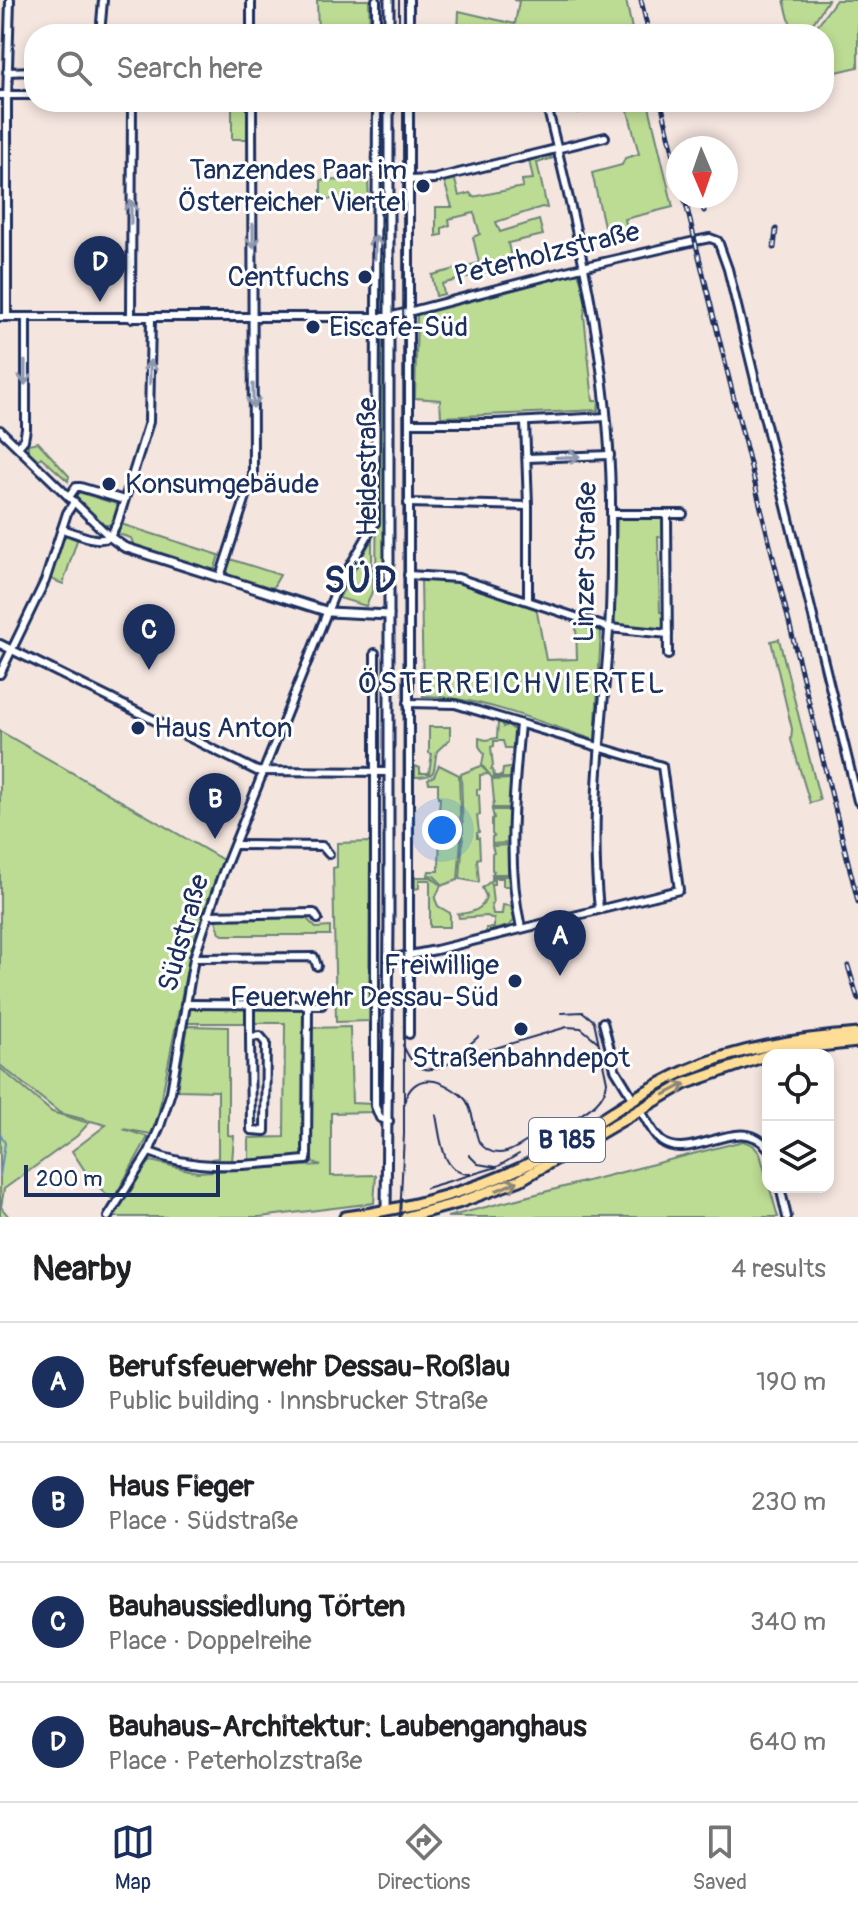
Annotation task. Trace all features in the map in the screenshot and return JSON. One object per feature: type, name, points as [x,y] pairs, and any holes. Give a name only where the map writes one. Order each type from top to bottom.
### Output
[{"type":"main road","name":"B 185","points":[[345,1217],[386,1210],[466,1188],[515,1170],[546,1154],[632,1098],[773,1044],[858,1034]]},
{"type":"main road","name":"B 185","points":[[796,1049],[858,1042]]},
{"type":"main road","name":"B 185","points":[[406,1217],[458,1203],[520,1180],[710,1068],[762,1057]]},
{"type":"street","points":[[4,317],[3,95],[10,0]]},
{"type":"street","points":[[101,24],[103,0]]},
{"type":"street","points":[[251,0],[251,24]]},
{"type":"street","points":[[376,0],[376,24]]},
{"type":"street","points":[[389,0],[389,24]]},
{"type":"street","points":[[409,0],[409,24]]},
{"type":"street","points":[[7,72],[24,71]]},
{"type":"street","points":[[3,95],[24,95]]},
{"type":"street","points":[[131,318],[132,112]]},
{"type":"street","points":[[220,577],[253,475],[252,112]]},
{"type":"street","name":"Heidestraße","points":[[371,531],[375,518],[377,112]]},
{"type":"street","name":"Heidestraße","points":[[386,1210],[389,1121],[389,112]]},
{"type":"street","name":"Heidestraße","points":[[409,112],[409,1034]]},
{"type":"street","name":"Linzer Straße","points":[[549,112],[593,305],[610,455],[609,628],[595,829],[599,909]]},
{"type":"street","points":[[409,180],[434,179],[605,137]]},
{"type":"street","name":"Peterholzstraße","points":[[4,317],[389,317],[585,266],[714,239],[721,246],[858,801]]},
{"type":"street","points":[[18,447],[24,440],[26,429],[26,317]]},
{"type":"street","points":[[62,529],[98,540],[110,537],[149,422],[151,318]]},
{"type":"street","points":[[409,423],[525,422],[606,417]]},
{"type":"street","points":[[525,422],[528,600]]},
{"type":"street","points":[[0,430],[124,547],[329,612],[389,615]]},
{"type":"street","points":[[527,458],[610,455]]},
{"type":"street","points":[[0,674],[45,581],[76,487],[124,500]]},
{"type":"street","name":"Heidestraße","points":[[408,503],[528,506]]},
{"type":"street","points":[[611,514],[683,514]]},
{"type":"street","points":[[667,514],[668,655]]},
{"type":"street","name":"Südstraße","points":[[108,1217],[149,1152],[171,1092],[194,958],[207,915],[336,590],[371,531]]},
{"type":"street","points":[[408,575],[458,578],[609,628],[668,634]]},
{"type":"street","points":[[0,644],[263,773],[389,772]]},
{"type":"street","name":"Heidestraße","points":[[375,653],[375,1106],[380,1118],[389,1121]]},
{"type":"street","points":[[389,959],[679,890],[662,766],[455,704],[408,703]]},
{"type":"street","points":[[520,724],[513,836],[514,899],[521,928]]},
{"type":"street","points":[[235,845],[322,846],[329,854]]},
{"type":"street","points":[[207,915],[314,913],[318,919]]},
{"type":"street","points":[[194,958],[314,957],[317,966]]},
{"type":"street","points":[[185,1004],[322,1005]]},
{"type":"street","points":[[250,1004],[250,1037],[251,1130],[265,1131],[266,1043],[260,1036],[250,1037]]},
{"type":"street","points":[[149,1152],[175,1163],[200,1166],[307,1160],[308,1004]]},
{"type":"street","points":[[603,1022],[615,1069],[661,1140],[669,1144],[691,1145],[744,1134],[756,1137],[762,1142]]},
{"type":"street","points":[[781,1193],[787,1217]]},
{"type":"green space","points":[[317,0],[369,0],[370,24],[318,24]]},
{"type":"green space","points":[[514,0],[626,0],[631,24],[515,24],[519,1]]},
{"type":"green space","points":[[784,0],[828,0],[812,24],[790,24]]},
{"type":"green space","points":[[836,0],[858,0],[858,67],[834,73],[834,24],[818,24]]},
{"type":"green space","points":[[459,11],[515,24],[458,24]]},
{"type":"green space","points":[[232,112],[248,112],[247,139],[232,139]]},
{"type":"green space","points":[[379,112],[387,112],[384,309],[378,310]]},
{"type":"green space","points":[[628,112],[650,112],[666,178],[666,208],[669,208],[625,219],[628,234],[607,239],[592,173],[622,165],[625,158],[639,154]]},
{"type":"green space","points":[[546,155],[553,158],[537,163],[547,208],[496,222],[500,232],[539,220],[543,235],[508,243],[511,258],[498,263],[498,269],[442,284],[444,294],[436,296],[432,275],[479,263],[473,237],[480,234],[474,213],[449,219],[450,225],[442,228],[442,235],[436,236],[436,207],[452,207],[444,181],[455,180],[459,196],[470,193],[473,197],[523,187],[522,180],[533,179],[529,160]]},
{"type":"green space","points":[[321,180],[368,181],[369,200],[321,199]]},
{"type":"green space","points":[[578,273],[587,298],[584,315],[593,401],[599,401],[598,410],[441,417],[440,400],[415,398],[417,315]]},
{"type":"green space","points":[[378,324],[386,325],[385,594],[376,594]]},
{"type":"green space","points":[[38,442],[69,476],[68,481],[41,457],[37,461],[28,451],[28,444]]},
{"type":"green space","points":[[75,491],[120,505],[114,523],[105,526],[74,497]]},
{"type":"green space","points":[[617,518],[662,519],[663,537],[658,537],[660,612],[665,612],[663,630],[617,625],[614,622]]},
{"type":"green space","points":[[121,524],[219,555],[214,571],[134,546],[131,538],[118,534]]},
{"type":"green space","points":[[65,534],[78,537],[63,584],[51,579],[50,574]]},
{"type":"green space","points":[[372,539],[372,592],[366,606],[339,598]]},
{"type":"green space","points":[[230,559],[280,575],[272,589],[228,575]]},
{"type":"green space","points":[[421,580],[460,581],[536,607],[546,660],[577,659],[576,625],[601,631],[595,740],[488,705],[423,696]]},
{"type":"green space","points":[[779,639],[820,800],[810,803],[791,740],[792,729],[771,641]]},
{"type":"green space","points":[[498,722],[514,730],[513,748],[505,748],[503,741],[494,741],[491,769],[494,776],[502,776],[503,769],[511,768],[511,778],[492,778],[482,765],[484,754],[479,738],[497,738]]},
{"type":"green space","points":[[429,727],[450,727],[450,739],[437,751],[432,773],[415,777],[415,766],[420,768],[420,773],[429,773],[432,754],[429,753]]},
{"type":"green space","points":[[0,731],[223,860],[191,949],[158,1116],[151,1134],[123,1129],[148,1137],[113,1200],[91,1180],[72,1151],[106,1125],[60,1113],[0,1065]]},
{"type":"green space","points":[[439,765],[459,775],[461,840],[458,880],[443,885],[434,876],[428,875],[429,871],[439,871],[440,798],[438,783],[429,783],[428,779],[434,776]]},
{"type":"green space","points":[[481,766],[489,774],[480,775],[480,789],[477,789],[480,858],[477,859],[479,882],[476,882],[460,879],[463,836],[461,774]]},
{"type":"green space","points":[[511,779],[509,808],[492,808],[492,780]]},
{"type":"green space","points":[[492,810],[509,810],[508,843],[492,844]]},
{"type":"green space","points":[[370,842],[369,1021],[336,1022],[333,868],[337,867],[337,843]]},
{"type":"green space","points":[[508,845],[508,874],[492,874],[492,846]]},
{"type":"green space","points":[[492,876],[508,876],[509,886],[503,886],[503,878],[494,878],[494,884],[491,884],[493,914],[502,914],[503,905],[511,906],[514,921],[508,926],[486,932],[486,928],[494,928],[494,919],[487,916],[459,918],[458,914],[472,912],[483,905],[486,896],[482,888],[492,880]]},
{"type":"green space","points":[[415,877],[431,877],[441,885],[435,899],[438,906],[450,913],[450,927],[430,927],[430,880],[419,880],[419,888],[415,889]]},
{"type":"green space","points":[[234,915],[304,916],[316,928],[330,927],[330,935],[223,935],[216,920]]},
{"type":"green space","points":[[185,1004],[308,1004],[307,1028],[350,1027],[352,1103],[373,1104],[373,1112],[331,1113],[331,1176],[376,1175],[374,1203],[260,1217],[113,1217],[141,1171],[151,1161],[197,1172],[321,1165],[307,1160],[249,1165],[249,1138],[284,1137],[285,1023],[182,1023]]},
{"type":"green space","points":[[188,1026],[228,1027],[228,1135],[234,1136],[232,1162],[209,1164],[211,1159],[218,1158],[218,1091],[177,1090]]},
{"type":"green space","points":[[0,1068],[52,1112],[89,1123],[77,1136],[4,1189],[1,1207],[9,1217],[0,1217]]},
{"type":"green space","points":[[743,1141],[753,1145],[760,1154],[762,1193],[771,1193],[778,1217],[447,1217]]},
{"type":"waterway","points":[[0,1133],[5,1143],[0,1176]]},
{"type":"tram line","points":[[399,0],[399,24]]},
{"type":"tram line","points":[[400,1217],[404,1134],[403,112]]},
{"type":"tram line","points":[[562,1013],[583,1012],[594,1021],[607,1082],[597,1102],[566,1124]]},
{"type":"tram line","points":[[403,1045],[414,1063],[433,1069],[567,1027],[581,1028],[598,1042]]},
{"type":"tram line","points":[[454,1058],[478,1037]]},
{"type":"tram line","points":[[404,1103],[412,1087],[418,1083],[432,1081],[446,1085],[467,1102],[479,1142],[496,1153],[514,1149],[550,1126],[575,1118]]},
{"type":"tram line","points":[[436,1115],[441,1145],[449,1163],[462,1173],[473,1174]]},
{"type":"tram line","points":[[426,1188],[497,1167],[519,1154]]},
{"type":"tram line","points":[[469,1155],[478,1164],[496,1167]]},
{"type":"railway","points":[[641,0],[647,24]]},
{"type":"railway","points":[[663,112],[669,136]]},
{"type":"railway","points":[[687,208],[858,902]]},
{"type":"railway","points":[[774,248],[776,229]]},
{"type":"railway","points":[[848,966],[858,999]]},
{"type":"place","name":"Tanzendes Paar im Österreicher Viertel","points":[[423,186]]},
{"type":"place","name":"Centfuchs","points":[[365,277]]},
{"type":"place","name":"Bauhaus-Architektur: Laubenganghaus","points":[[100,302]]},
{"type":"place","name":"Eiscafe-Süd","points":[[313,327]]},
{"type":"place","name":"Konsumgebäude","points":[[109,484]]},
{"type":"place","name":"Bauhaussiedlung Törten","points":[[149,670]]},
{"type":"place","name":"Haus Anton","points":[[138,728]]},
{"type":"place","name":"Haus Fieger","points":[[215,839]]},
{"type":"place","name":"Berufsfeuerwehr Dessau-Roßlau","points":[[560,976]]},
{"type":"place","name":"Freiwillige Feuerwehr Dessau-Süd","points":[[515,981]]},
{"type":"place","name":"Straßenbahndepot","points":[[521,1029]]},
{"type":"district","name":"SÜD","points":[[361,580]]},
{"type":"district","name":"ÖSTERREICHVIERTEL","points":[[512,683]]}]
